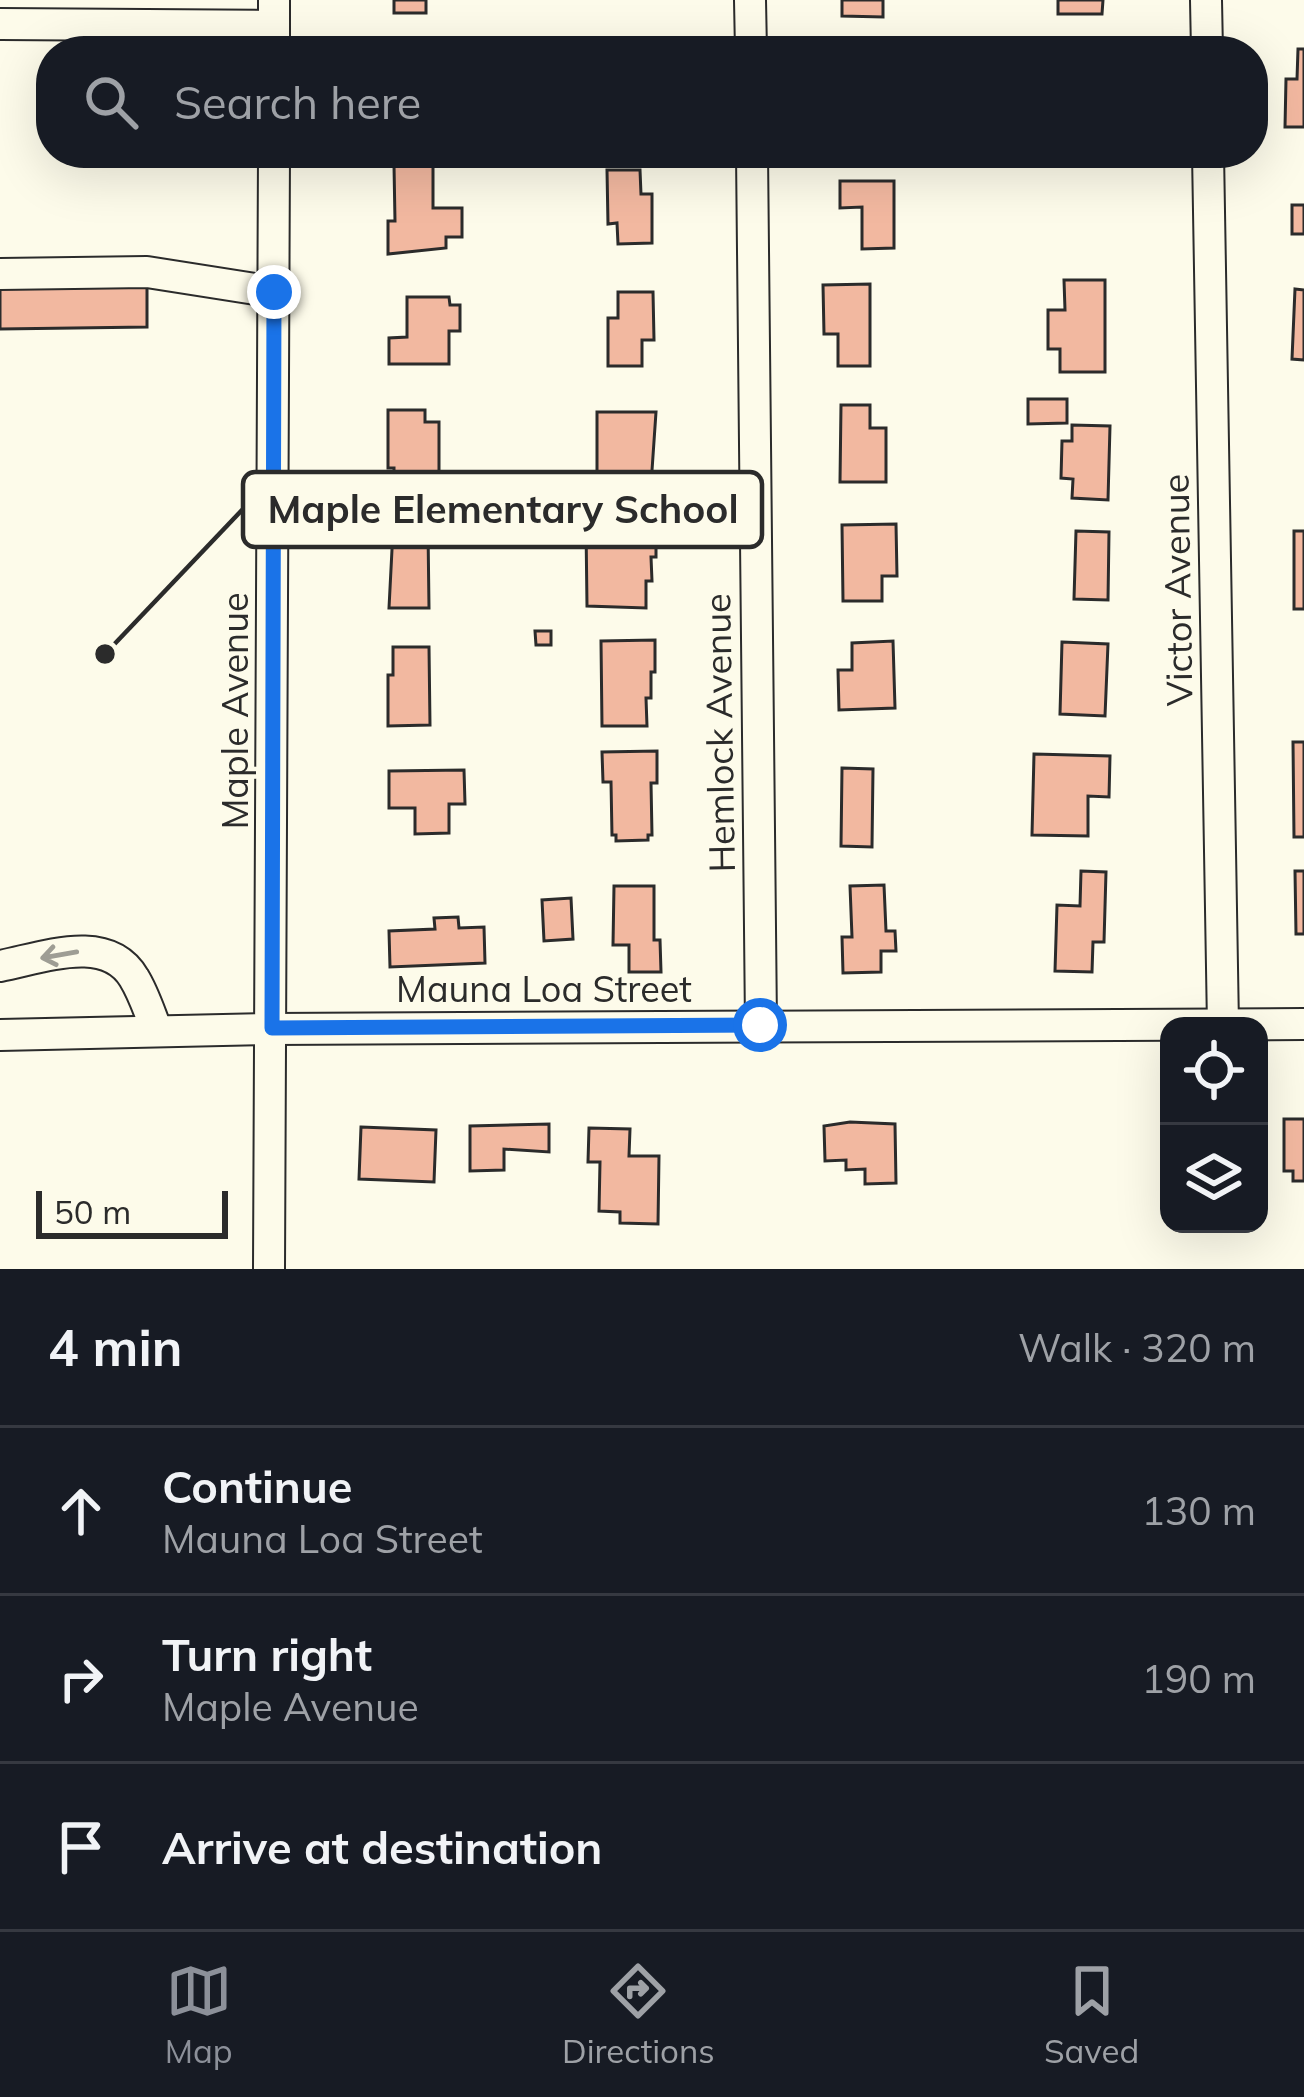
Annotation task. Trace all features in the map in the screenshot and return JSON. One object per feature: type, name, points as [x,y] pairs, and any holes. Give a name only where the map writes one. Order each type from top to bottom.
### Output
[{"type":"street","points":[[750,0],[751,36]]},
{"type":"street","points":[[1206,0],[1207,36]]},
{"type":"street","points":[[0,24],[274,26]]},
{"type":"street","name":"Maple Avenue","points":[[269,1269],[274,168]]},
{"type":"street","name":"Hemlock Avenue","points":[[752,168],[760,1025]]},
{"type":"street","name":"Victor Avenue","points":[[1208,168],[1223,1017]]},
{"type":"street","points":[[0,274],[147,272],[274,292]]},
{"type":"street","points":[[0,966],[90,950],[112,955],[133,974],[157,1031]]},
{"type":"street","name":"Mauna Loa Street","points":[[1268,1024],[1304,1024]]},
{"type":"street","name":"Mauna Loa Street","points":[[0,1035],[272,1028],[1160,1025]]},
{"type":"building","points":[[394,0],[426,0],[426,13],[394,13]]},
{"type":"building","points":[[842,0],[883,0],[883,17],[842,16]]},
{"type":"building","points":[[1058,0],[1103,0],[1102,14],[1058,14]]},
{"type":"building","points":[[1298,49],[1304,49],[1304,127],[1285,127],[1286,79],[1297,79]]},
{"type":"building","points":[[394,168],[433,168],[433,208],[462,208],[462,237],[446,237],[446,248],[388,254],[388,221],[395,221]]},
{"type":"building","points":[[607,170],[640,170],[641,194],[652,194],[652,243],[618,244],[617,223],[608,224]]},
{"type":"building","points":[[840,181],[894,181],[894,248],[862,249],[862,207],[840,208]]},
{"type":"building","points":[[1292,205],[1304,205],[1304,234],[1292,234]]},
{"type":"building","points":[[1064,280],[1105,280],[1105,372],[1060,372],[1060,349],[1048,349],[1048,310],[1065,310]]},
{"type":"building","points":[[147,282],[147,327],[0,329],[0,285]]},
{"type":"building","points":[[870,284],[870,366],[838,366],[838,334],[824,334],[823,285]]},
{"type":"building","points":[[1295,289],[1304,290],[1304,360],[1292,359]]},
{"type":"building","points":[[618,292],[653,292],[654,340],[642,340],[642,366],[608,366],[608,318],[618,318]]},
{"type":"building","points":[[407,297],[449,297],[450,305],[460,305],[460,331],[449,331],[449,364],[389,364],[389,338],[407,337]]},
{"type":"building","points":[[1028,399],[1067,399],[1067,423],[1028,424]]},
{"type":"building","points":[[841,405],[870,405],[870,428],[886,428],[886,482],[840,482]]},
{"type":"building","points":[[388,410],[425,410],[425,422],[439,422],[439,491],[394,491],[394,468],[388,468]]},
{"type":"building","points":[[597,412],[656,412],[651,485],[597,485]]},
{"type":"building","points":[[1072,425],[1110,426],[1108,500],[1072,498],[1073,479],[1061,478],[1062,441],[1072,441]]},
{"type":"building","points":[[656,524],[656,557],[651,557],[652,581],[646,581],[646,608],[587,606],[586,527]]},
{"type":"building","points":[[896,524],[897,576],[882,576],[882,601],[843,601],[842,525]]},
{"type":"building","points":[[393,530],[428,530],[429,608],[389,608]]},
{"type":"building","points":[[1076,531],[1109,532],[1108,600],[1074,599]]},
{"type":"building","points":[[1294,531],[1304,531],[1304,609],[1294,609]]},
{"type":"building","points":[[535,631],[551,631],[551,645],[536,645]]},
{"type":"building","points":[[655,640],[647,726],[602,726],[601,641]]},
{"type":"building","points":[[893,641],[895,708],[839,710],[838,670],[852,670],[852,643]]},
{"type":"building","points":[[1062,642],[1108,644],[1105,716],[1060,714]]},
{"type":"building","points":[[393,647],[429,647],[430,725],[388,726]]},
{"type":"building","points":[[1293,742],[1304,742],[1304,837],[1294,837]]},
{"type":"building","points":[[657,751],[657,783],[651,783],[652,835],[648,840],[616,841],[611,782],[603,782],[602,752]]},
{"type":"building","points":[[1034,754],[1110,756],[1109,797],[1088,796],[1088,836],[1032,835]]},
{"type":"building","points":[[842,768],[873,769],[872,847],[841,846]]},
{"type":"building","points":[[464,770],[465,804],[449,804],[449,833],[415,834],[415,808],[389,808],[389,771]]},
{"type":"building","points":[[1081,871],[1106,872],[1104,942],[1093,942],[1092,972],[1055,971],[1057,905],[1080,906]]},
{"type":"building","points":[[1295,871],[1304,871],[1304,934],[1296,934]]},
{"type":"building","points":[[884,885],[886,931],[895,931],[896,951],[881,951],[881,972],[843,973],[842,937],[852,937],[850,886]]},
{"type":"building","points":[[614,886],[654,886],[654,940],[660,940],[661,972],[629,972],[629,945],[613,945]]},
{"type":"building","points":[[571,898],[573,939],[544,941],[542,900]]},
{"type":"building","points":[[458,917],[459,928],[484,927],[485,963],[390,967],[389,931],[435,929],[434,918]]},
{"type":"building","points":[[1284,1119],[1304,1119],[1304,1181],[1293,1181],[1293,1171],[1284,1171]]},
{"type":"building","points":[[549,1124],[549,1152],[504,1149],[504,1170],[470,1171],[470,1126]]},
{"type":"building","points":[[895,1124],[896,1183],[865,1184],[865,1169],[846,1170],[846,1160],[825,1161],[824,1126]]},
{"type":"building","points":[[361,1127],[436,1130],[434,1182],[359,1179]]},
{"type":"building","points":[[589,1128],[630,1129],[629,1156],[659,1156],[658,1224],[620,1223],[620,1212],[599,1211],[600,1162],[588,1162]]},
{"type":"place","name":"Maple Elementary School","points":[[105,654]]},
{"type":"route","points":[[274,292],[272,1028],[760,1025]]}]
